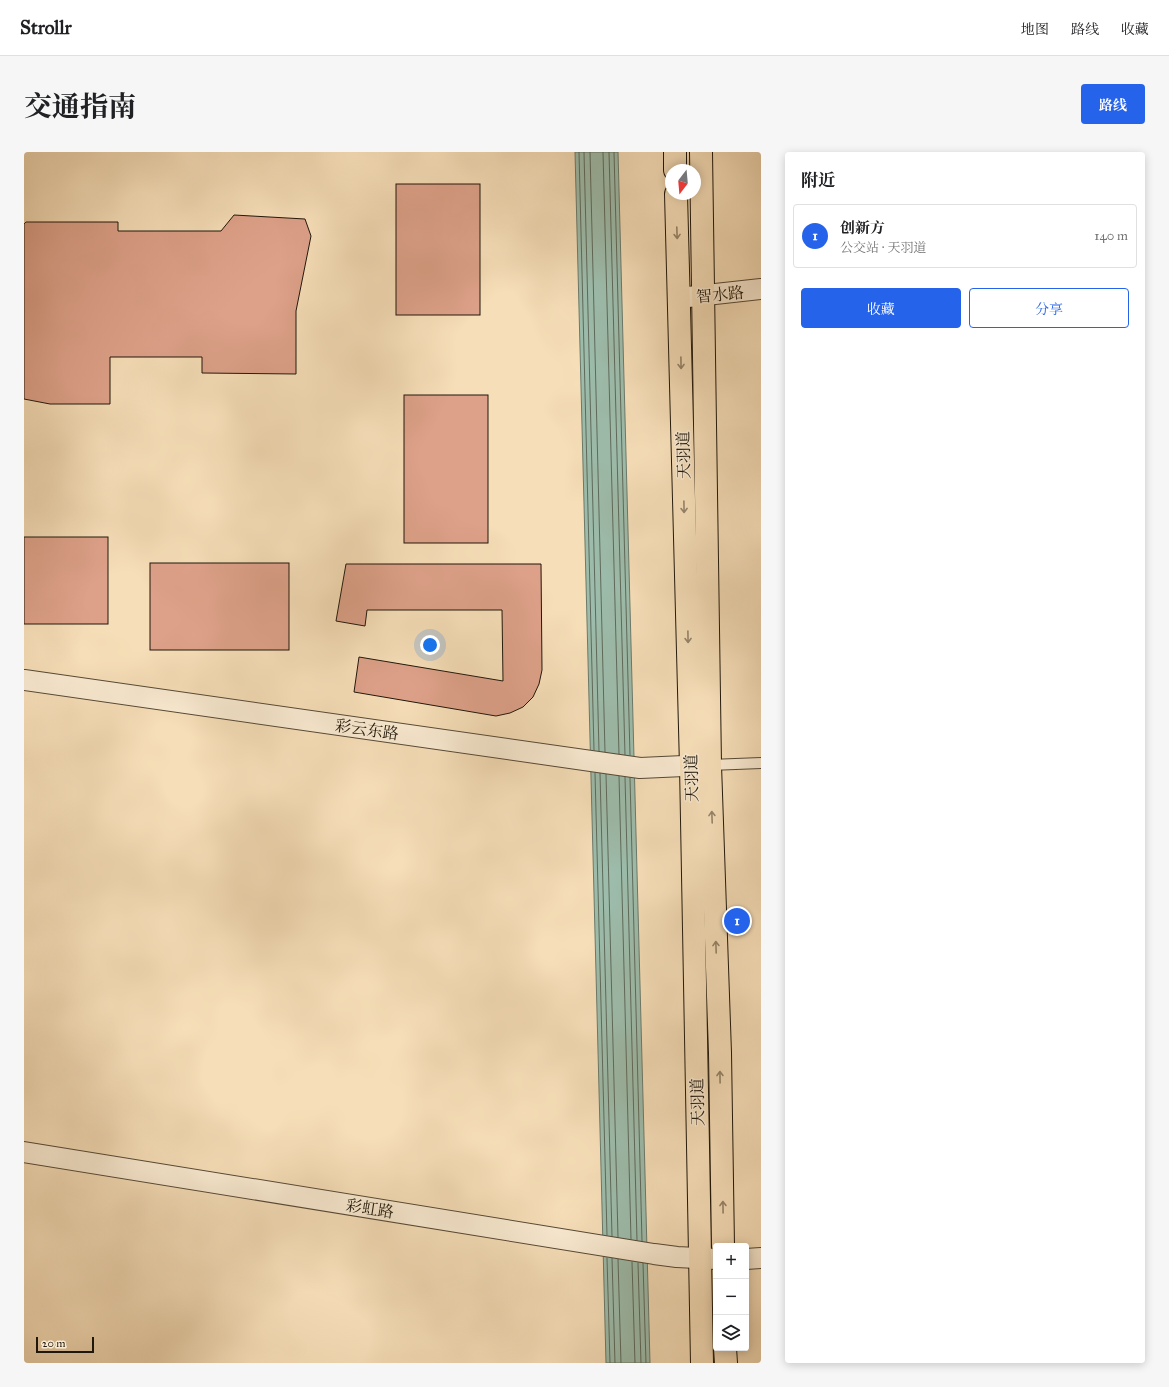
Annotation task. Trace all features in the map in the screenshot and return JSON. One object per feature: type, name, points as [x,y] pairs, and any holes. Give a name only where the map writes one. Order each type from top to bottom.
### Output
[{"type":"main road","points":[[675,152],[675,164]]},
{"type":"main road","name":"天羽道","points":[[701,152],[703,296],[701,766],[708,1259],[702,1363]]},
{"type":"main road","name":"天羽道","points":[[676,200],[679,298],[701,766],[720,1053],[723,1243]]},
{"type":"main road","points":[[725,1351],[726,1363]]},
{"type":"street","name":"智水路","points":[[679,298],[761,289]]},
{"type":"street","name":"彩云东路","points":[[24,680],[646,768],[701,766]]},
{"type":"street","name":"彩虹路","points":[[24,1152],[658,1255],[708,1259]]},
{"type":"street","points":[[749,1259],[761,1258]]},
{"type":"lane","points":[[701,766],[761,763]]},
{"type":"water","points":[[575,152],[618,152],[650,1363],[606,1363]]},
{"type":"building","points":[[396,184],[480,184],[480,315],[396,315]]},
{"type":"building","points":[[234,215],[305,219],[311,236],[296,311],[296,374],[202,373],[202,357],[110,357],[110,404],[50,404],[24,399],[24,224],[26,222],[118,222],[118,231],[221,231]]},
{"type":"building","points":[[404,395],[488,395],[488,543],[404,543]]},
{"type":"building","points":[[24,537],[108,537],[108,624],[24,624]]},
{"type":"building","points":[[150,563],[289,563],[289,650],[150,650]]},
{"type":"building","points":[[346,564],[541,564],[542,670],[539,684],[533,697],[523,707],[510,713],[496,716],[354,692],[359,657],[503,681],[502,610],[367,610],[365,626],[336,621]]},
{"type":"place","name":"创新方","points":[[737,921]]}]
